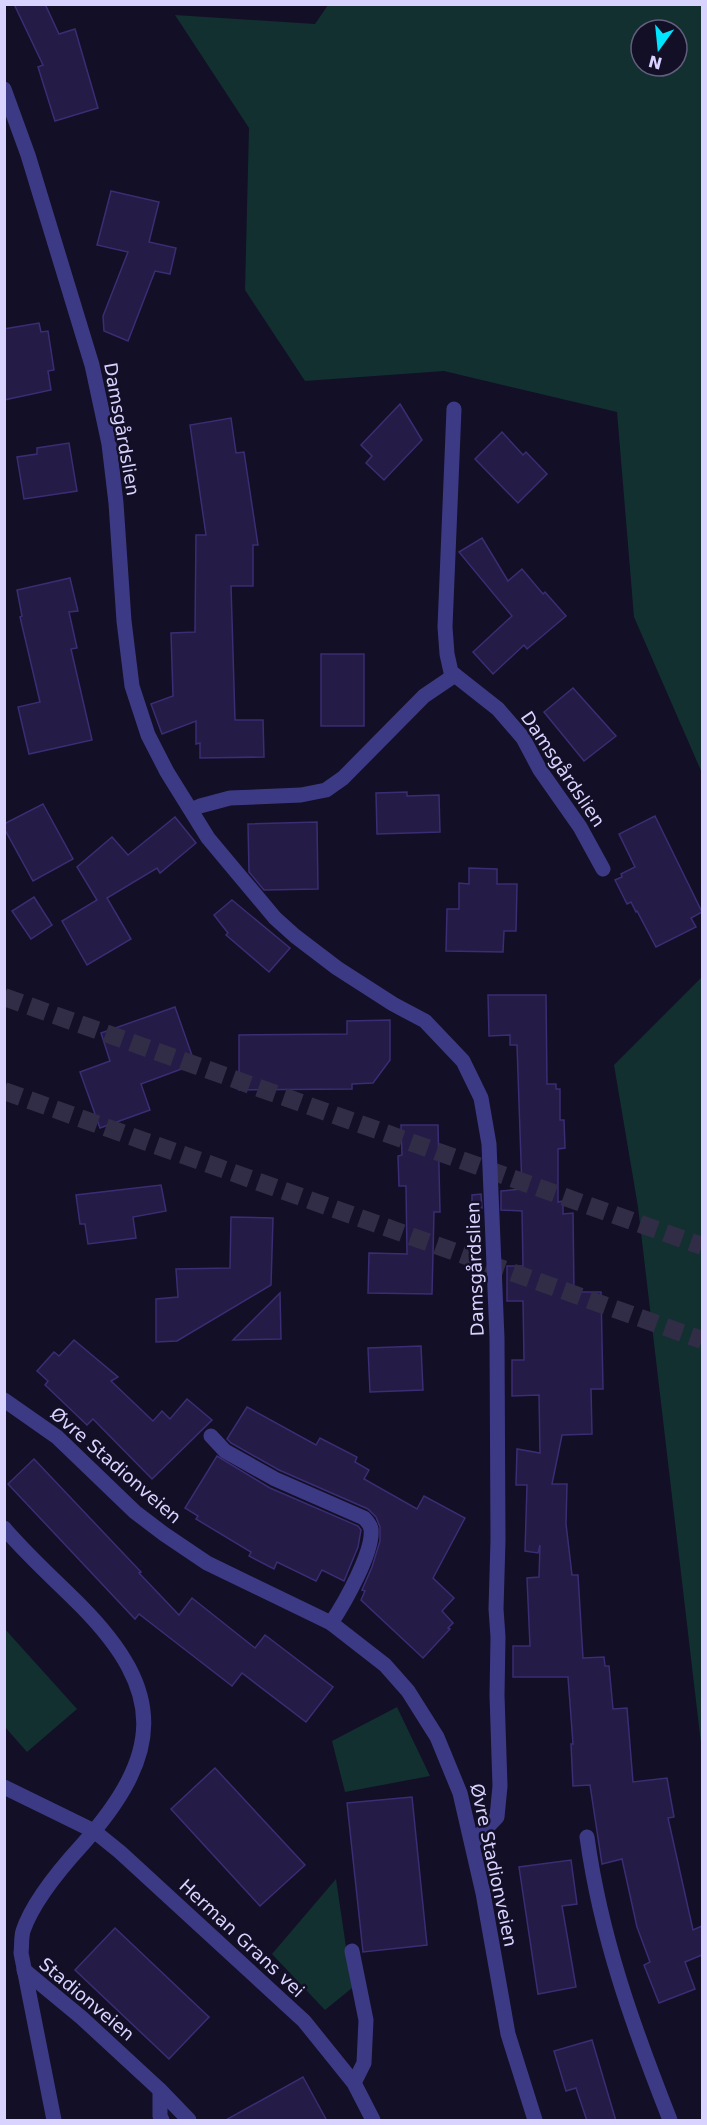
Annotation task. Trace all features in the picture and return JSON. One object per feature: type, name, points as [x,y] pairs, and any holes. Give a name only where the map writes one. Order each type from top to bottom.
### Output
[{"type":"street","name":"Damsgårdslien","points":[[4,89],[28,155],[92,365],[111,456],[124,621],[132,686],[148,735],[167,772],[208,838],[275,918],[337,968],[393,1004],[425,1021],[462,1061],[481,1098],[489,1144],[497,1338],[496,1609],[500,1786],[497,1817],[472,1844]]},
{"type":"street","points":[[191,810],[230,798],[301,795],[326,790],[343,778],[424,696],[454,675],[450,672],[446,627],[454,409]]},
{"type":"street","name":"Damsgårdslien","points":[[454,675],[498,709],[523,738],[540,770],[580,827],[603,869]]},
{"type":"street","name":"Øvre Stadionveien","points":[[4,1400],[57,1437],[135,1512],[164,1534],[207,1563],[331,1623],[385,1665],[408,1691],[437,1737],[460,1793],[472,1844],[508,2034],[535,2121]]},
{"type":"street","points":[[211,1436],[225,1451],[235,1457],[275,1479],[364,1518],[369,1524],[371,1532],[369,1551],[341,1609],[331,1623]]},
{"type":"street","points":[[4,1528],[45,1573],[96,1622],[126,1659],[144,1705],[145,1726],[141,1750],[128,1780],[94,1831],[60,1869],[35,1908],[23,1932],[21,1953],[24,1970]]},
{"type":"street","name":"Herman Grans vei","points":[[4,1787],[94,1831],[120,1852],[304,2021],[354,2083],[373,2121]]},
{"type":"street","points":[[587,1837],[594,1884],[616,1975],[670,2121]]},
{"type":"street","points":[[352,1951],[366,2020],[364,2062],[354,2083]]},
{"type":"street","name":"Stadionveien","points":[[24,1970],[82,2018],[160,2090]]},
{"type":"street","name":"Stadionveien","points":[[24,1970],[54,2121]]},
{"type":"street","points":[[160,2090],[162,2121]]},
{"type":"street","points":[[160,2090],[189,2121]]},
{"type":"green space","points":[[328,5],[702,5],[702,773],[634,617],[617,412],[444,371],[305,381],[245,290],[249,128],[175,15],[315,24]]},
{"type":"green space","points":[[702,977],[702,1752],[638,1207],[614,1065]]},
{"type":"green space","points":[[4,1628],[77,1709],[27,1752],[5,1727]]},
{"type":"green space","points":[[397,1707],[430,1776],[345,1792],[332,1741]]},
{"type":"green space","points":[[336,1879],[352,1988],[325,2010],[272,1954]]},
{"type":"building","points":[[14,4],[45,4],[59,34],[75,29],[98,108],[55,121],[38,67],[43,65]]},
{"type":"building","points":[[111,191],[159,202],[149,242],[176,248],[170,274],[155,271],[128,341],[104,331],[103,316],[128,252],[97,245]]},
{"type":"building","points":[[39,323],[41,332],[48,331],[54,370],[48,371],[51,390],[4,400],[4,329]]},
{"type":"building","points":[[400,404],[422,440],[384,480],[366,463],[372,456],[361,445]]},
{"type":"building","points":[[231,418],[236,453],[244,452],[258,545],[253,545],[253,586],[231,586],[235,720],[263,720],[264,757],[200,758],[200,743],[196,744],[196,721],[162,734],[151,704],[173,696],[171,633],[195,632],[196,535],[206,535],[190,425]]},
{"type":"building","points":[[502,432],[523,455],[526,452],[547,474],[518,503],[475,459]]},
{"type":"building","points":[[69,443],[77,491],[24,499],[17,457],[37,454],[37,448]]},
{"type":"building","points":[[482,538],[508,581],[522,569],[566,616],[527,649],[524,645],[493,674],[473,652],[512,616],[459,552]]},
{"type":"building","points":[[70,578],[78,611],[69,612],[77,648],[71,649],[92,740],[29,754],[18,707],[40,702],[20,617],[22,616],[17,590]]},
{"type":"building","points":[[321,654],[364,654],[364,726],[321,726]]},
{"type":"building","points":[[573,688],[616,736],[584,761],[544,712]]},
{"type":"building","points":[[407,792],[407,796],[439,795],[440,832],[377,834],[376,793]]},
{"type":"building","points":[[43,804],[73,859],[33,881],[4,828],[4,824]]},
{"type":"building","points":[[655,816],[702,912],[691,918],[696,927],[656,947],[637,911],[631,902],[627,904],[615,880],[635,867],[619,834]]},
{"type":"building","points":[[175,817],[196,843],[160,873],[157,868],[107,898],[131,939],[87,965],[62,921],[97,900],[77,867],[112,837],[128,855]]},
{"type":"building","points":[[317,822],[318,889],[264,890],[249,872],[248,824]]},
{"type":"building","points":[[469,868],[497,869],[497,884],[517,884],[516,931],[504,931],[503,952],[446,951],[447,909],[459,909],[459,883],[469,884]]},
{"type":"building","points":[[34,897],[52,925],[31,939],[12,911]]},
{"type":"building","points":[[232,900],[290,948],[269,972],[226,935],[228,933],[214,915]]},
{"type":"building","points":[[488,995],[546,995],[547,1084],[556,1084],[556,1089],[560,1089],[560,1120],[564,1120],[565,1148],[558,1149],[558,1202],[563,1201],[563,1214],[573,1213],[574,1292],[601,1292],[603,1389],[591,1389],[592,1434],[562,1435],[552,1484],[567,1484],[566,1524],[572,1575],[578,1575],[583,1658],[604,1657],[605,1666],[609,1666],[613,1709],[627,1708],[633,1782],[667,1778],[674,1817],[668,1818],[693,1930],[702,1926],[702,1955],[685,1962],[695,1989],[659,2003],[644,1965],[650,1962],[637,1927],[622,1859],[602,1864],[590,1785],[573,1786],[571,1744],[573,1744],[568,1677],[513,1677],[513,1646],[530,1646],[527,1578],[539,1577],[540,1545],[538,1553],[525,1551],[527,1485],[516,1485],[517,1449],[540,1453],[539,1395],[512,1396],[512,1360],[524,1360],[523,1301],[507,1301],[507,1266],[523,1266],[522,1211],[501,1210],[501,1191],[522,1189],[517,1045],[510,1045],[510,1035],[489,1036]]},
{"type":"building","points":[[175,1007],[195,1064],[141,1084],[150,1110],[100,1128],[80,1072],[110,1061],[101,1033]]},
{"type":"building","points":[[390,1020],[390,1060],[373,1083],[352,1084],[352,1089],[239,1090],[239,1035],[347,1034],[347,1021]]},
{"type":"building","points":[[401,1125],[438,1125],[440,1212],[434,1212],[432,1294],[368,1293],[369,1253],[407,1254],[406,1186],[399,1186],[398,1156],[402,1155]]},
{"type":"building","points":[[161,1185],[166,1211],[133,1217],[136,1238],[88,1244],[85,1224],[80,1224],[76,1195]]},
{"type":"building","points":[[481,1194],[482,1208],[472,1208],[472,1195]]},
{"type":"building","points":[[231,1217],[273,1218],[271,1285],[177,1341],[156,1342],[156,1299],[178,1297],[176,1269],[230,1268]]},
{"type":"building","points":[[280,1293],[281,1339],[233,1340]]},
{"type":"building","points":[[74,1340],[118,1377],[111,1381],[153,1421],[162,1411],[170,1419],[187,1399],[212,1420],[152,1479],[93,1419],[87,1425],[45,1385],[48,1381],[37,1371],[54,1352],[59,1356]]},
{"type":"building","points":[[421,1346],[423,1390],[370,1392],[368,1348]]},
{"type":"building","points":[[247,1407],[316,1445],[320,1438],[357,1457],[355,1462],[369,1470],[364,1479],[417,1509],[424,1496],[465,1518],[433,1578],[454,1598],[442,1611],[453,1623],[423,1658],[361,1600],[365,1591],[362,1590],[380,1541],[380,1527],[376,1517],[368,1509],[279,1470],[231,1443],[227,1439]]},
{"type":"building","points":[[217,1456],[270,1488],[358,1526],[361,1530],[358,1547],[344,1581],[322,1570],[316,1581],[277,1562],[274,1569],[249,1556],[251,1552],[196,1519],[198,1516],[185,1508]]},
{"type":"building","points":[[34,1459],[179,1615],[192,1598],[255,1648],[265,1635],[333,1687],[306,1722],[242,1673],[232,1686],[139,1614],[135,1619],[8,1484]]},
{"type":"building","points":[[215,1768],[305,1865],[260,1906],[171,1809]]},
{"type":"building","points":[[412,1797],[427,1945],[363,1952],[347,1803]]},
{"type":"building","points":[[571,1860],[577,1904],[562,1906],[576,1987],[538,1994],[519,1867]]},
{"type":"building","points":[[115,1928],[209,2017],[169,2059],[75,1970]]},
{"type":"building","points":[[592,2040],[616,2121],[587,2121],[576,2088],[566,2091],[554,2051]]},
{"type":"building","points":[[303,2077],[327,2121],[224,2121]]},
{"type":"tunnel","points":[[4,997],[702,1246]]},
{"type":"tunnel","points":[[4,1091],[702,1340]]}]
